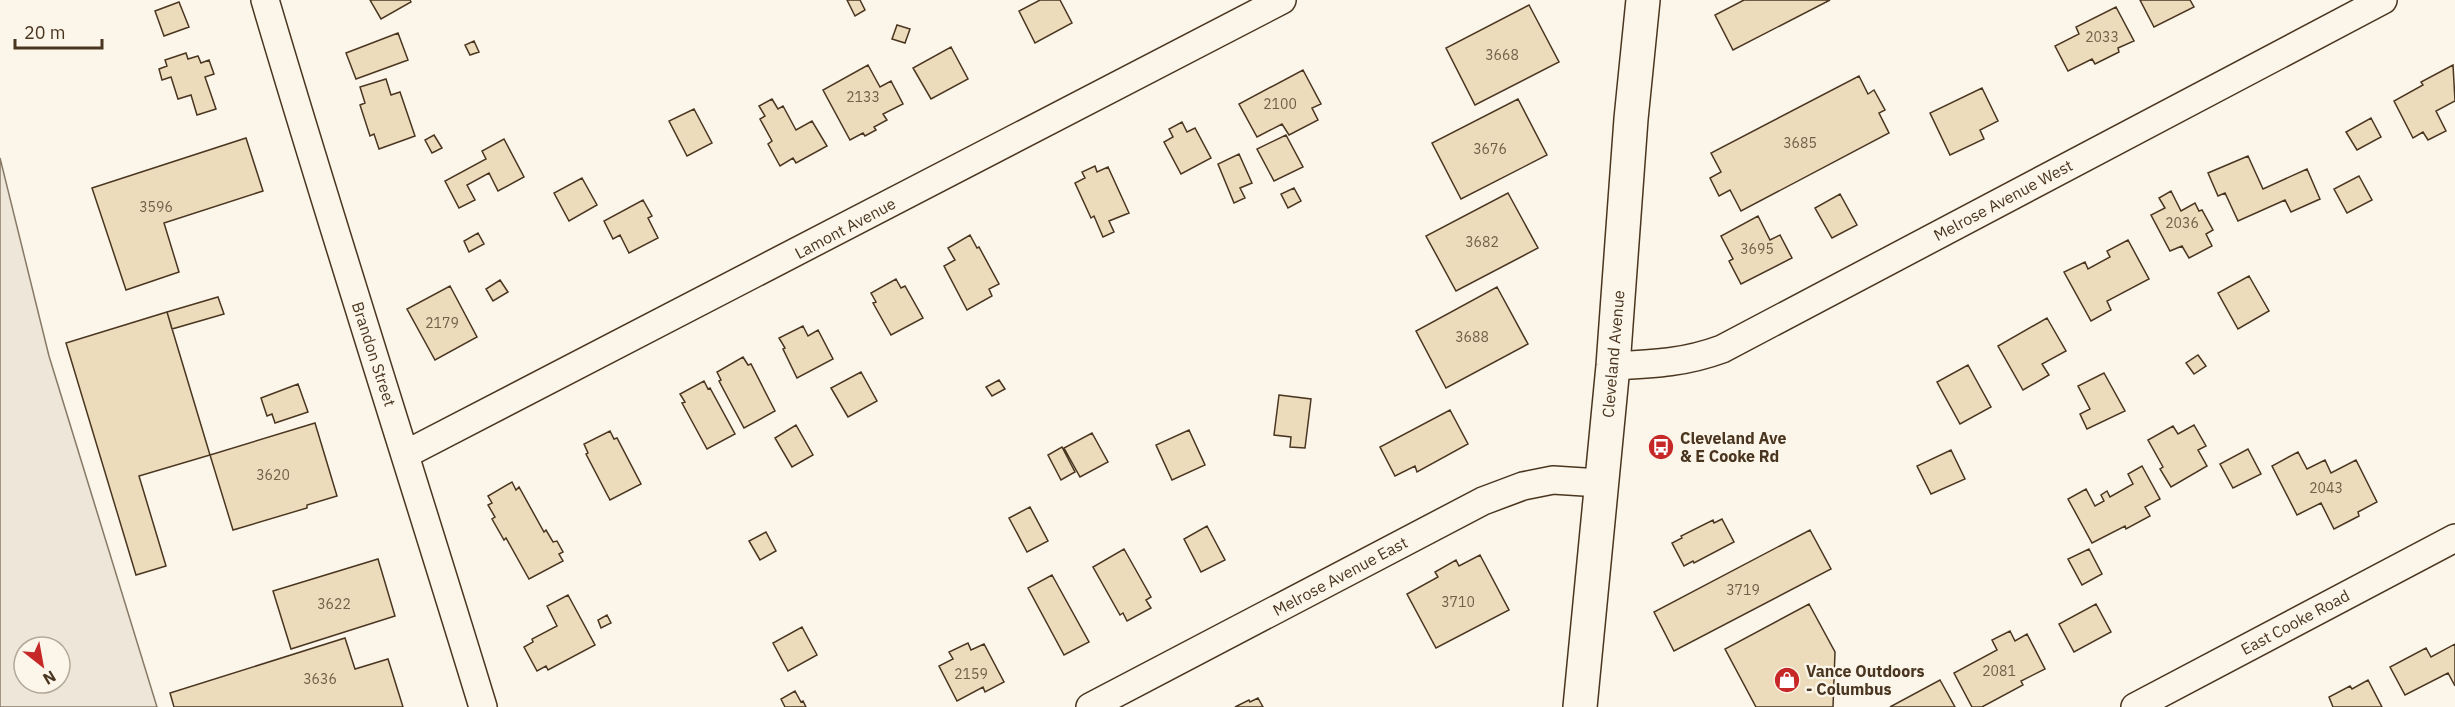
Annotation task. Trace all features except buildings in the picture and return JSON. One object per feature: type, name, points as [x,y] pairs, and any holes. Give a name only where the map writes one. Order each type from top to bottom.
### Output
[{"type":"main road","name":"Cleveland Avenue","points":[[1580,707],[1613,366],[1643,0]]},
{"type":"street","name":"Brandon Street","points":[[265,0],[323,198],[406,454],[483,707]]},
{"type":"street","name":"Lamont Avenue","points":[[406,454],[1282,0]]},
{"type":"street","name":"Melrose Avenue West","points":[[1613,366],[1695,359],[1722,349],[2383,0]]},
{"type":"street","name":"Melrose Avenue East","points":[[1090,707],[1483,501],[1523,486],[1553,480],[1600,483]]},
{"type":"street","name":"East Cooke Road","points":[[2135,707],[2455,538]]},
{"type":"shaded area","points":[[0,158],[49,356],[157,707],[0,707]]},
{"type":"place","name":"Cleveland Ave & E Cooke Rd","points":[[1661,447]]},
{"type":"place","name":"Vance Outdoors - Columbus","points":[[1787,680]]}]
